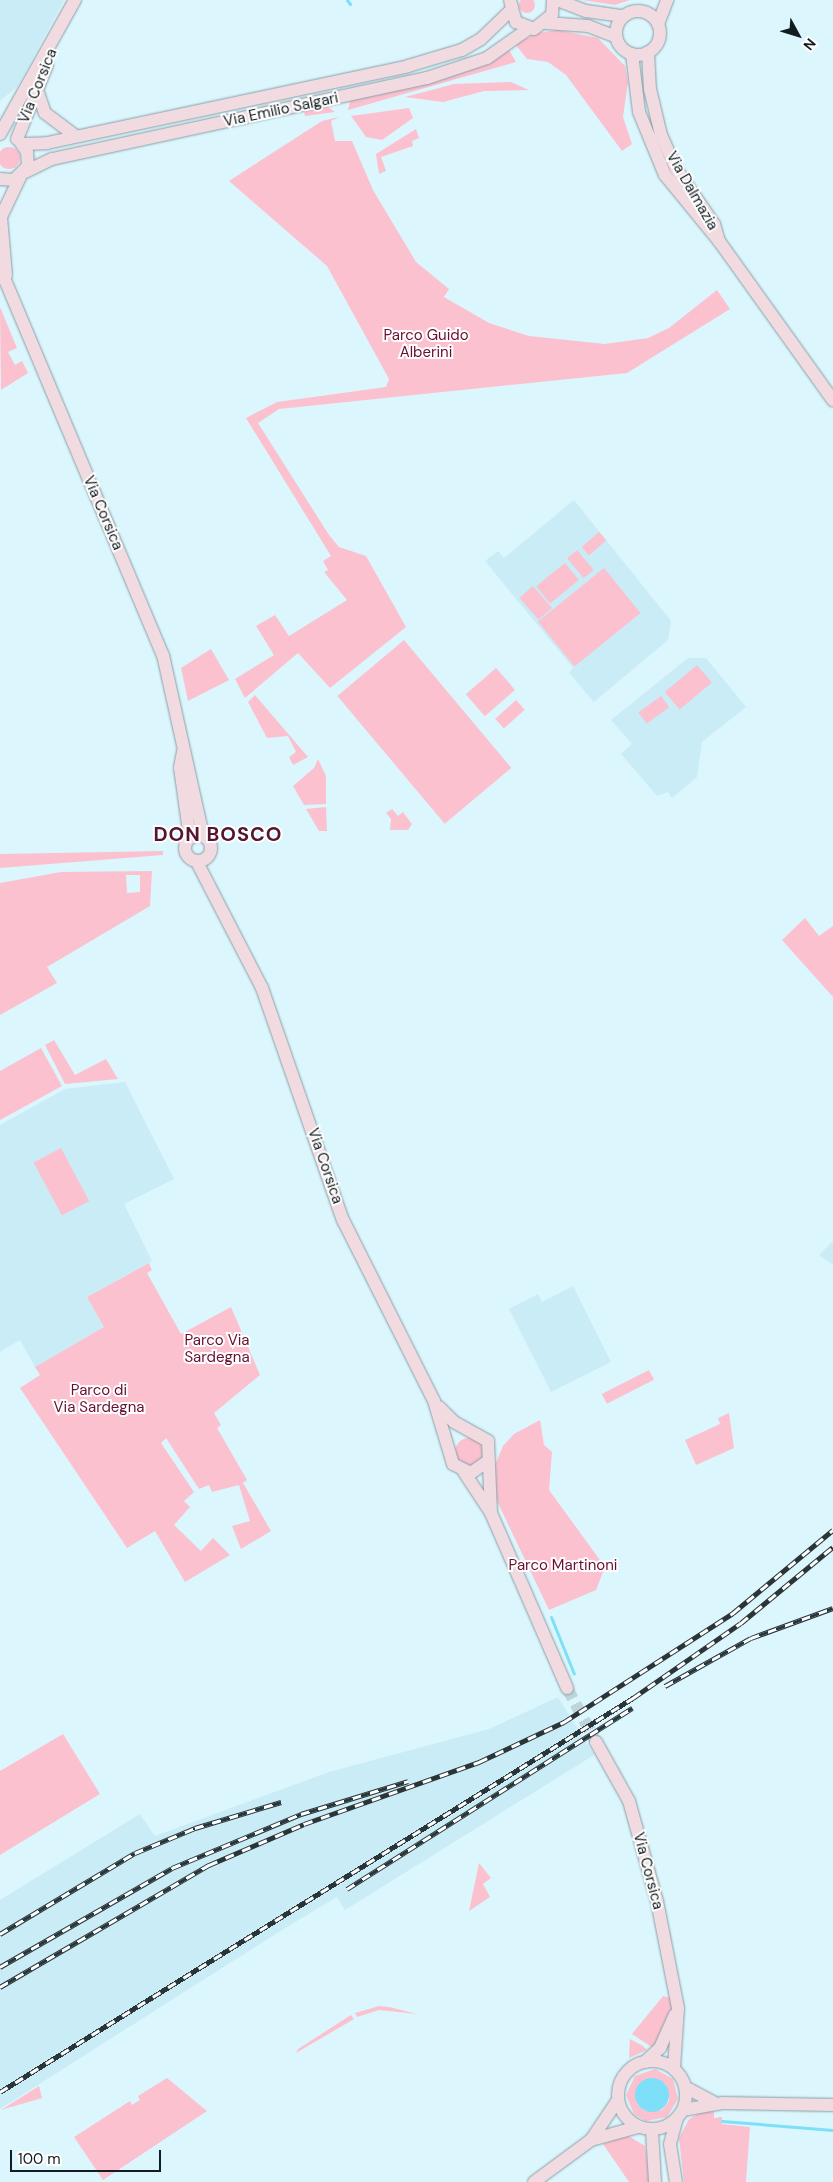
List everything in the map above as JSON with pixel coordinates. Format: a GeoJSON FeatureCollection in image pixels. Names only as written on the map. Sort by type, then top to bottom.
{"type":"FeatureCollection","features":[{"type":"Feature","properties":{"kind":"main road","name":"Via Corsica"},"geometry":{"type":"LineString","coordinates":[[0,136],[76,0]]}},
{"type":"Feature","properties":{"kind":"main road"},"geometry":{"type":"LineString","coordinates":[[546,23],[552,15],[553,0]]}},
{"type":"Feature","properties":{"kind":"main road"},"geometry":{"type":"LineString","coordinates":[[557,0],[586,11],[623,16]]}},
{"type":"Feature","properties":{"kind":"main road"},"geometry":{"type":"LineString","coordinates":[[546,23],[588,26],[616,37],[632,54],[648,52],[659,38],[658,24],[667,0]]}},
{"type":"Feature","properties":{"kind":"main road"},"geometry":{"type":"LineString","coordinates":[[616,37],[623,16],[640,5],[658,24]]}},
{"type":"Feature","properties":{"kind":"main road"},"geometry":{"type":"LineString","coordinates":[[510,6],[516,22],[528,29]]}},
{"type":"Feature","properties":{"kind":"main road","name":"Via Emilio Salgari"},"geometry":{"type":"LineString","coordinates":[[0,136],[20,142],[75,136],[408,66],[462,50],[482,39],[510,6]]}},
{"type":"Feature","properties":{"kind":"main road","name":"Via Emilio Salgari"},"geometry":{"type":"LineString","coordinates":[[0,179],[23,173],[52,159],[427,78],[487,58],[528,29],[546,23]]}},
{"type":"Feature","properties":{"kind":"main road","name":"Via Corsica"},"geometry":{"type":"LineString","coordinates":[[20,142],[37,90],[59,33]]}},
{"type":"Feature","properties":{"kind":"main road","name":"Via Dalmazia"},"geometry":{"type":"LineString","coordinates":[[648,52],[650,89],[661,135],[676,169],[714,224],[719,241]]}},
{"type":"Feature","properties":{"kind":"main road","name":"Via Dalmazia"},"geometry":{"type":"LineString","coordinates":[[632,54],[639,112],[651,146],[665,175],[719,241],[833,400]]}},
{"type":"Feature","properties":{"kind":"main road"},"geometry":{"type":"LineString","coordinates":[[37,90],[45,113],[75,136]]}},
{"type":"Feature","properties":{"kind":"main road"},"geometry":{"type":"LineString","coordinates":[[20,142],[28,160],[23,173]]}},
{"type":"Feature","properties":{"kind":"main road","name":"Via Corsica"},"geometry":{"type":"LineString","coordinates":[[23,173],[1,217],[3,273],[163,655],[184,752],[191,768],[203,836],[211,846],[203,859]]}},
{"type":"Feature","properties":{"kind":"main road","name":"Via Corsica"},"geometry":{"type":"LineString","coordinates":[[184,752],[180,768],[190,838],[186,850],[203,859],[231,925],[262,988],[343,1220],[434,1401],[450,1446],[452,1464],[464,1472],[491,1513],[568,1688]]}},
{"type":"Feature","properties":{"kind":"main road"},"geometry":{"type":"LineString","coordinates":[[190,838],[203,836]]}},
{"type":"Feature","properties":{"kind":"main road","name":"Via Corsica"},"geometry":{"type":"LineString","coordinates":[[434,1401],[466,1430],[488,1441],[491,1513]]}},
{"type":"Feature","properties":{"kind":"main road"},"geometry":{"type":"LineString","coordinates":[[450,1446],[466,1430]]}},
{"type":"Feature","properties":{"kind":"main road"},"geometry":{"type":"LineString","coordinates":[[464,1472],[478,1471],[488,1461]]}},
{"type":"Feature","properties":{"kind":"main road","name":"Via Corsica"},"geometry":{"type":"LineString","coordinates":[[596,1742],[629,1802],[637,1827],[678,2008],[674,2069]]}},
{"type":"Feature","properties":{"kind":"main road"},"geometry":{"type":"LineString","coordinates":[[592,2140],[618,2100],[624,2075],[644,2062],[660,2048],[678,2008]]}},
{"type":"Feature","properties":{"kind":"main road"},"geometry":{"type":"LineString","coordinates":[[644,2062],[674,2069],[685,2087],[715,2103]]}},
{"type":"Feature","properties":{"kind":"main road"},"geometry":{"type":"LineString","coordinates":[[676,2182],[670,2144],[680,2114],[685,2087]]}},
{"type":"Feature","properties":{"kind":"main road"},"geometry":{"type":"LineString","coordinates":[[618,2100],[627,2119],[638,2127],[652,2130],[680,2114],[715,2103],[833,2105]]}},
{"type":"Feature","properties":{"kind":"main road"},"geometry":{"type":"LineString","coordinates":[[534,2182],[592,2140],[638,2127]]}},
{"type":"Feature","properties":{"kind":"main road"},"geometry":{"type":"LineString","coordinates":[[652,2130],[657,2179]]}},
{"type":"Feature","properties":{"kind":"shaded area"},"geometry":{"type":"Polygon","coordinates":[[[0,0],[64,0],[17,87],[0,101],[0,0]]]}},
{"type":"Feature","properties":{"kind":"shaded area"},"geometry":{"type":"Polygon","coordinates":[[[574,500],[671,621],[668,640],[594,702],[569,673],[573,668],[485,561],[498,551],[504,558],[574,500]]]}},
{"type":"Feature","properties":{"kind":"shaded area"},"geometry":{"type":"Polygon","coordinates":[[[688,658],[706,658],[746,707],[702,742],[697,777],[672,798],[668,792],[657,796],[621,754],[632,744],[611,720],[688,658]]]}},
{"type":"Feature","properties":{"kind":"shaded area"},"geometry":{"type":"Polygon","coordinates":[[[125,1082],[174,1179],[124,1204],[152,1261],[87,1297],[104,1327],[35,1367],[20,1340],[0,1352],[0,1125],[65,1089],[125,1082]]]}},
{"type":"Feature","properties":{"kind":"shaded area"},"geometry":{"type":"Polygon","coordinates":[[[833,1241],[833,1265],[819,1255],[833,1241]]]}},
{"type":"Feature","properties":{"kind":"shaded area"},"geometry":{"type":"Polygon","coordinates":[[[573,1286],[611,1362],[551,1392],[509,1309],[538,1294],[542,1302],[573,1286]]]}},
{"type":"Feature","properties":{"kind":"shaded area"},"geometry":{"type":"Polygon","coordinates":[[[558,1697],[594,1755],[345,1910],[337,1897],[290,1925],[0,2109],[0,1900],[140,1814],[155,1836],[329,1772],[489,1729],[558,1697]]]}},
{"type":"Feature","properties":{"kind":"green space"},"geometry":{"type":"Polygon","coordinates":[[[527,-3],[535,5],[527,13],[519,5],[527,-3]]]}},
{"type":"Feature","properties":{"kind":"green space"},"geometry":{"type":"Polygon","coordinates":[[[582,0],[630,0],[615,5],[582,0]]]}},
{"type":"Feature","properties":{"kind":"green space"},"geometry":{"type":"Polygon","coordinates":[[[558,30],[598,38],[625,66],[628,82],[623,117],[632,144],[622,151],[566,75],[548,62],[527,59],[515,44],[537,33],[558,30]]]}},
{"type":"Feature","properties":{"kind":"green space"},"geometry":{"type":"Polygon","coordinates":[[[509,50],[516,62],[348,110],[350,101],[490,63],[509,50]]]}},
{"type":"Feature","properties":{"kind":"green space"},"geometry":{"type":"Polygon","coordinates":[[[511,82],[529,90],[484,91],[443,102],[405,97],[454,84],[511,82]]]}},
{"type":"Feature","properties":{"kind":"green space"},"geometry":{"type":"Polygon","coordinates":[[[327,106],[335,112],[305,116],[304,111],[327,106]]]}},
{"type":"Feature","properties":{"kind":"green space"},"geometry":{"type":"Polygon","coordinates":[[[409,108],[413,118],[382,140],[366,137],[351,116],[409,108]]]}},
{"type":"Feature","properties":{"kind":"green space","name":"Parco Guido Alberini"},"geometry":{"type":"Polygon","coordinates":[[[339,117],[331,121],[335,141],[352,141],[373,190],[416,262],[449,289],[444,297],[489,323],[529,336],[605,344],[648,338],[669,328],[717,290],[730,309],[627,373],[279,409],[258,423],[329,535],[339,547],[366,556],[406,627],[330,688],[298,653],[245,698],[235,679],[274,655],[256,626],[275,615],[289,636],[347,600],[324,572],[328,570],[323,561],[331,556],[246,418],[277,402],[386,387],[389,379],[327,266],[229,181],[322,121],[339,117]]]}},
{"type":"Feature","properties":{"kind":"green space"},"geometry":{"type":"Polygon","coordinates":[[[416,129],[419,138],[412,141],[413,146],[381,157],[386,171],[379,174],[376,154],[416,129]]]}},
{"type":"Feature","properties":{"kind":"green space"},"geometry":{"type":"Polygon","coordinates":[[[9,147],[17,150],[20,158],[17,166],[9,169],[1,166],[-2,158],[1,150],[9,147]]]}},
{"type":"Feature","properties":{"kind":"green space"},"geometry":{"type":"Polygon","coordinates":[[[0,307],[17,348],[8,352],[15,365],[22,361],[28,373],[1,390],[0,307]]]}},
{"type":"Feature","properties":{"kind":"green space"},"geometry":{"type":"Polygon","coordinates":[[[599,532],[606,540],[589,555],[582,547],[599,532]]]}},
{"type":"Feature","properties":{"kind":"green space"},"geometry":{"type":"Polygon","coordinates":[[[577,550],[594,570],[584,578],[567,558],[577,550]]]}},
{"type":"Feature","properties":{"kind":"green space"},"geometry":{"type":"Polygon","coordinates":[[[565,563],[579,580],[550,603],[536,586],[565,563]]]}},
{"type":"Feature","properties":{"kind":"green space"},"geometry":{"type":"Polygon","coordinates":[[[604,568],[641,613],[574,667],[538,621],[604,568]]]}},
{"type":"Feature","properties":{"kind":"green space"},"geometry":{"type":"Polygon","coordinates":[[[533,586],[552,608],[538,620],[519,598],[533,586]]]}},
{"type":"Feature","properties":{"kind":"green space"},"geometry":{"type":"Polygon","coordinates":[[[404,640],[511,768],[445,824],[337,696],[404,640]]]}},
{"type":"Feature","properties":{"kind":"green space"},"geometry":{"type":"Polygon","coordinates":[[[211,649],[229,680],[188,701],[181,668],[211,649]]]}},
{"type":"Feature","properties":{"kind":"green space"},"geometry":{"type":"Polygon","coordinates":[[[697,665],[712,683],[680,710],[665,692],[697,665]]]}},
{"type":"Feature","properties":{"kind":"green space"},"geometry":{"type":"Polygon","coordinates":[[[496,668],[515,690],[485,716],[466,694],[496,668]]]}},
{"type":"Feature","properties":{"kind":"green space"},"geometry":{"type":"Polygon","coordinates":[[[255,695],[308,757],[293,765],[289,757],[296,752],[288,736],[267,738],[248,702],[255,695]]]}},
{"type":"Feature","properties":{"kind":"green space"},"geometry":{"type":"Polygon","coordinates":[[[661,696],[669,707],[647,724],[638,712],[661,696]]]}},
{"type":"Feature","properties":{"kind":"green space"},"geometry":{"type":"Polygon","coordinates":[[[516,700],[525,710],[504,728],[495,719],[516,700]]]}},
{"type":"Feature","properties":{"kind":"green space"},"geometry":{"type":"Polygon","coordinates":[[[318,759],[326,776],[326,804],[304,805],[293,786],[314,768],[318,759]]]}},
{"type":"Feature","properties":{"kind":"green space"},"geometry":{"type":"Polygon","coordinates":[[[326,807],[327,831],[319,831],[306,809],[326,807]]]}},
{"type":"Feature","properties":{"kind":"green space"},"geometry":{"type":"Polygon","coordinates":[[[392,809],[398,816],[403,812],[412,824],[408,830],[390,830],[391,819],[386,813],[392,809]]]}},
{"type":"Feature","properties":{"kind":"green space"},"geometry":{"type":"Polygon","coordinates":[[[163,851],[163,855],[0,868],[0,854],[163,851]]]}},
{"type":"Feature","properties":{"kind":"green space"},"geometry":{"type":"Polygon","coordinates":[[[152,871],[150,906],[47,967],[57,983],[0,1015],[0,883],[61,872],[152,871]],[[126,875],[127,893],[140,892],[140,875],[126,875]]]}},
{"type":"Feature","properties":{"kind":"green space"},"geometry":{"type":"Polygon","coordinates":[[[805,918],[819,936],[833,926],[833,997],[782,940],[805,918]]]}},
{"type":"Feature","properties":{"kind":"green space"},"geometry":{"type":"Polygon","coordinates":[[[54,1040],[75,1075],[106,1059],[118,1079],[65,1084],[45,1045],[54,1040]]]}},
{"type":"Feature","properties":{"kind":"green space"},"geometry":{"type":"Polygon","coordinates":[[[41,1048],[62,1086],[0,1120],[0,1071],[41,1048]]]}},
{"type":"Feature","properties":{"kind":"green space"},"geometry":{"type":"Polygon","coordinates":[[[61,1148],[89,1201],[62,1216],[34,1163],[61,1148]]]}},
{"type":"Feature","properties":{"kind":"green space","name":"Parco di Via Sardegna"},"geometry":{"type":"Polygon","coordinates":[[[149,1263],[152,1270],[147,1273],[181,1334],[231,1307],[260,1375],[214,1413],[221,1425],[217,1428],[247,1480],[243,1483],[271,1531],[241,1549],[232,1526],[250,1521],[239,1485],[212,1492],[209,1485],[199,1489],[166,1438],[161,1443],[194,1492],[184,1501],[190,1507],[174,1525],[201,1551],[213,1538],[230,1555],[185,1582],[155,1531],[127,1548],[20,1388],[40,1375],[35,1367],[104,1327],[87,1297],[149,1263]]]}},
{"type":"Feature","properties":{"kind":"green space"},"geometry":{"type":"Polygon","coordinates":[[[649,1370],[654,1380],[607,1404],[602,1394],[649,1370]]]}},
{"type":"Feature","properties":{"kind":"green space"},"geometry":{"type":"Polygon","coordinates":[[[729,1413],[734,1448],[696,1465],[685,1440],[720,1424],[718,1418],[729,1413]]]}},
{"type":"Feature","properties":{"kind":"green space","name":"Parco Martinoni"},"geometry":{"type":"Polygon","coordinates":[[[540,1420],[544,1445],[552,1452],[549,1490],[605,1567],[596,1590],[549,1610],[496,1499],[495,1465],[503,1446],[514,1434],[540,1420]]]}},
{"type":"Feature","properties":{"kind":"green space"},"geometry":{"type":"Polygon","coordinates":[[[469,1438],[479,1442],[483,1452],[479,1462],[469,1466],[459,1462],[455,1452],[459,1442],[469,1438]]]}},
{"type":"Feature","properties":{"kind":"green space"},"geometry":{"type":"Polygon","coordinates":[[[63,1734],[100,1794],[0,1855],[0,1771],[63,1734]]]}},
{"type":"Feature","properties":{"kind":"green space"},"geometry":{"type":"Polygon","coordinates":[[[479,1863],[491,1878],[483,1884],[490,1897],[469,1911],[479,1863]]]}},
{"type":"Feature","properties":{"kind":"green space"},"geometry":{"type":"Polygon","coordinates":[[[663,1996],[670,1998],[672,2010],[659,2043],[653,2048],[632,2034],[663,1996]]]}},
{"type":"Feature","properties":{"kind":"green space"},"geometry":{"type":"Polygon","coordinates":[[[379,2006],[417,2014],[379,2010],[357,2017],[355,2013],[379,2006]]]}},
{"type":"Feature","properties":{"kind":"green space"},"geometry":{"type":"Polygon","coordinates":[[[351,2015],[354,2019],[296,2053],[298,2049],[351,2015]]]}},
{"type":"Feature","properties":{"kind":"green space"},"geometry":{"type":"Polygon","coordinates":[[[630,2039],[643,2046],[647,2050],[629,2058],[630,2039]]]}},
{"type":"Feature","properties":{"kind":"green space"},"geometry":{"type":"Polygon","coordinates":[[[655,2069],[673,2079],[678,2099],[667,2117],[646,2121],[634,2114],[626,2095],[635,2076],[655,2069]],[[657,2079],[637,2087],[637,2104],[645,2111],[662,2110],[669,2101],[666,2085],[657,2079]]]}},
{"type":"Feature","properties":{"kind":"green space"},"geometry":{"type":"Polygon","coordinates":[[[167,2078],[207,2111],[103,2180],[74,2137],[130,2101],[132,2105],[140,2100],[138,2096],[167,2078]]]}},
{"type":"Feature","properties":{"kind":"green space"},"geometry":{"type":"Polygon","coordinates":[[[39,2086],[42,2098],[1,2110],[39,2086]]]}},
{"type":"Feature","properties":{"kind":"green space"},"geometry":{"type":"Polygon","coordinates":[[[707,2109],[714,2112],[714,2118],[722,2117],[722,2124],[750,2127],[746,2182],[684,2182],[679,2138],[689,2119],[707,2109]]]}},
{"type":"Feature","properties":{"kind":"green space"},"geometry":{"type":"Polygon","coordinates":[[[627,2135],[645,2146],[651,2182],[629,2182],[603,2144],[627,2135]]]}},
{"type":"Feature","properties":{"kind":"water"},"geometry":{"type":"Polygon","coordinates":[[[652,2078],[659,2079],[664,2083],[668,2088],[668,2102],[664,2107],[659,2111],[652,2112],[645,2111],[640,2107],[636,2102],[635,2095],[636,2088],[640,2083],[645,2079],[652,2078]]]}},
{"type":"Feature","properties":{"kind":"waterway"},"geometry":{"type":"LineString","coordinates":[[347,0],[350,4]]}},
{"type":"Feature","properties":{"kind":"waterway"},"geometry":{"type":"LineString","coordinates":[[551,1617],[574,1674]]}},
{"type":"Feature","properties":{"kind":"waterway"},"geometry":{"type":"LineString","coordinates":[[722,2121],[833,2130]]}},
{"type":"Feature","properties":{"kind":"tunnel"},"geometry":{"type":"LineString","coordinates":[[567,1688],[596,1742]]}},
{"type":"Feature","properties":{"kind":"railway"},"geometry":{"type":"LineString","coordinates":[[0,1987],[209,1865],[304,1824],[479,1762],[564,1722],[733,1613],[833,1530]]}},
{"type":"Feature","properties":{"kind":"railway"},"geometry":{"type":"LineString","coordinates":[[0,2092],[633,1698],[741,1623],[833,1547]]}},
{"type":"Feature","properties":{"kind":"railway"},"geometry":{"type":"LineString","coordinates":[[665,1686],[751,1638],[833,1608]]}},
{"type":"Feature","properties":{"kind":"railway"},"geometry":{"type":"LineString","coordinates":[[347,1889],[632,1708]]}},
{"type":"Feature","properties":{"kind":"railway"},"geometry":{"type":"LineString","coordinates":[[0,1967],[172,1868],[301,1814],[408,1781]]}},
{"type":"Feature","properties":{"kind":"railway"},"geometry":{"type":"LineString","coordinates":[[0,1934],[135,1853],[195,1828],[281,1802]]}},
{"type":"Feature","properties":{"kind":"district","name":"DON BOSCO"},"geometry":{"type":"Point","coordinates":[218,834]}},
{"type":"Feature","properties":{"kind":"park label","name":"Parco Via Sardegna"},"geometry":{"type":"Point","coordinates":[217,1348]}}]}
